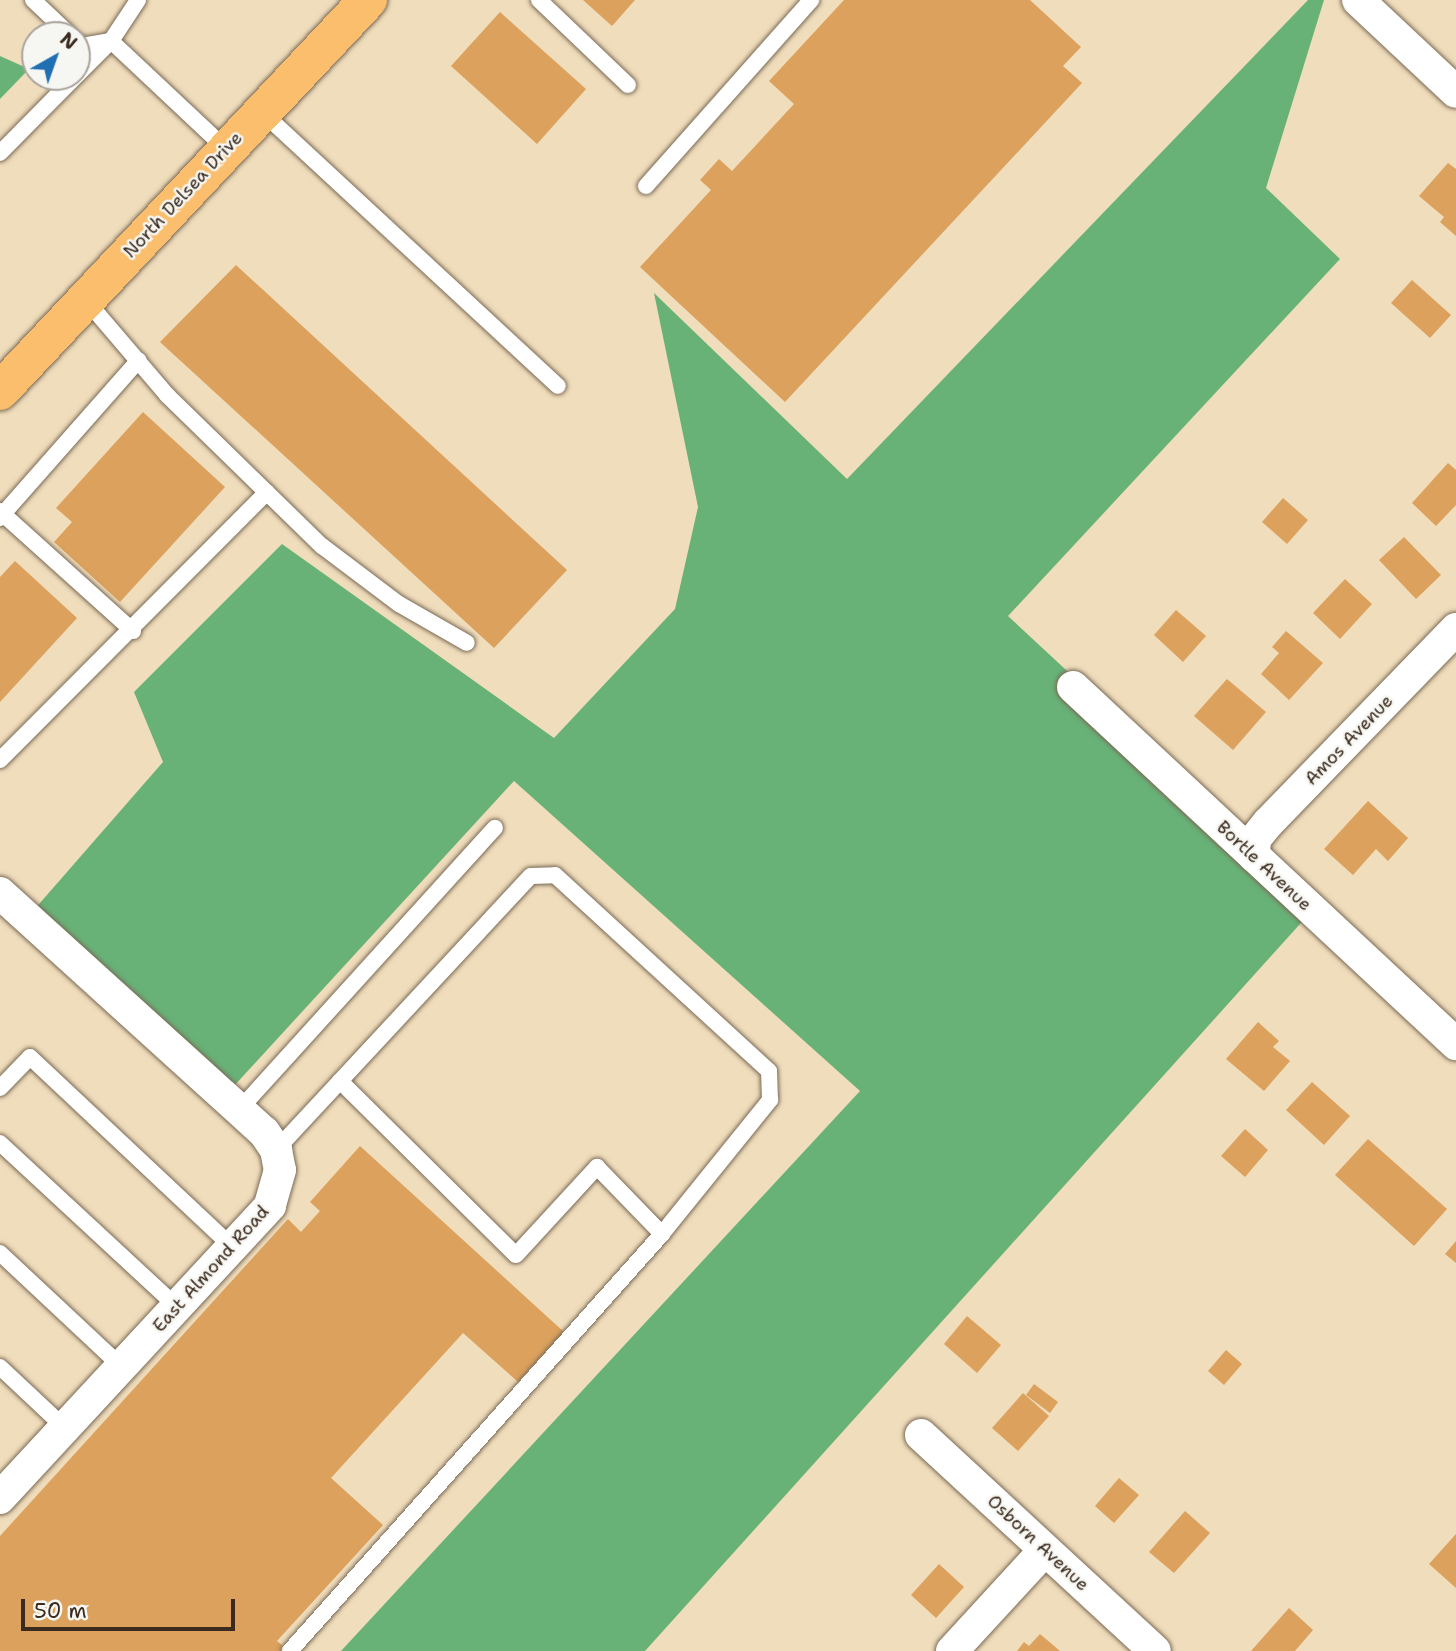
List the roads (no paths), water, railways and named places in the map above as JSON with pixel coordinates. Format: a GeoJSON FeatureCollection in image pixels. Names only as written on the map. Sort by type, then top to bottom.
{"type":"FeatureCollection","features":[{"type":"Feature","properties":{"kind":"main road","name":"North Delsea Drive"},"geometry":{"type":"LineString","coordinates":[[0,391],[368,0]]}},
{"type":"Feature","properties":{"kind":"street"},"geometry":{"type":"LineString","coordinates":[[1358,0],[1456,92]]}},
{"type":"Feature","properties":{"kind":"street","name":"Amos Avenue"},"geometry":{"type":"LineString","coordinates":[[1254,856],[1255,839],[1268,823],[1456,629]]}},
{"type":"Feature","properties":{"kind":"street","name":"Bortle Avenue"},"geometry":{"type":"LineString","coordinates":[[1073,687],[1456,1044]]}},
{"type":"Feature","properties":{"kind":"street"},"geometry":{"type":"LineString","coordinates":[[0,893],[239,1110],[276,1150]]}},
{"type":"Feature","properties":{"kind":"street","name":"East Almond Road"},"geometry":{"type":"LineString","coordinates":[[5,1481],[65,1428],[270,1206],[280,1170],[276,1150]]}},
{"type":"Feature","properties":{"kind":"street","name":"Osborn Avenue"},"geometry":{"type":"LineString","coordinates":[[921,1435],[1155,1651]]}},
{"type":"Feature","properties":{"kind":"street"},"geometry":{"type":"LineString","coordinates":[[952,1651],[1045,1550]]}},
{"type":"Feature","properties":{"kind":"lane"},"geometry":{"type":"LineString","coordinates":[[33,0],[55,21]]}},
{"type":"Feature","properties":{"kind":"lane"},"geometry":{"type":"LineString","coordinates":[[91,61],[111,41],[138,0]]}},
{"type":"Feature","properties":{"kind":"lane"},"geometry":{"type":"LineString","coordinates":[[539,0],[628,85]]}},
{"type":"Feature","properties":{"kind":"lane"},"geometry":{"type":"LineString","coordinates":[[646,186],[811,0]]}},
{"type":"Feature","properties":{"kind":"lane"},"geometry":{"type":"LineString","coordinates":[[91,44],[111,41]]}},
{"type":"Feature","properties":{"kind":"lane"},"geometry":{"type":"LineString","coordinates":[[111,41],[226,149]]}},
{"type":"Feature","properties":{"kind":"lane"},"geometry":{"type":"LineString","coordinates":[[0,153],[61,91]]}},
{"type":"Feature","properties":{"kind":"lane"},"geometry":{"type":"LineString","coordinates":[[262,112],[558,386]]}},
{"type":"Feature","properties":{"kind":"lane"},"geometry":{"type":"LineString","coordinates":[[85,299],[167,395],[322,546],[399,604],[467,643]]}},
{"type":"Feature","properties":{"kind":"lane"},"geometry":{"type":"LineString","coordinates":[[133,631],[1,514],[139,359]]}},
{"type":"Feature","properties":{"kind":"lane"},"geometry":{"type":"LineString","coordinates":[[0,760],[133,631],[267,492]]}},
{"type":"Feature","properties":{"kind":"lane"},"geometry":{"type":"LineString","coordinates":[[239,1110],[495,828]]}},
{"type":"Feature","properties":{"kind":"lane"},"geometry":{"type":"LineString","coordinates":[[276,1150],[531,876],[555,875],[768,1071],[770,1100],[662,1234],[290,1651]]}},
{"type":"Feature","properties":{"kind":"lane"},"geometry":{"type":"LineString","coordinates":[[0,1088],[30,1057],[232,1247]]}},
{"type":"Feature","properties":{"kind":"lane"},"geometry":{"type":"LineString","coordinates":[[340,1081],[516,1255],[597,1167],[662,1234]]}},
{"type":"Feature","properties":{"kind":"lane"},"geometry":{"type":"LineString","coordinates":[[0,1143],[177,1307]]}},
{"type":"Feature","properties":{"kind":"lane"},"geometry":{"type":"LineString","coordinates":[[0,1253],[122,1367]]}},
{"type":"Feature","properties":{"kind":"lane"},"geometry":{"type":"LineString","coordinates":[[0,1367],[65,1428]]}}]}
